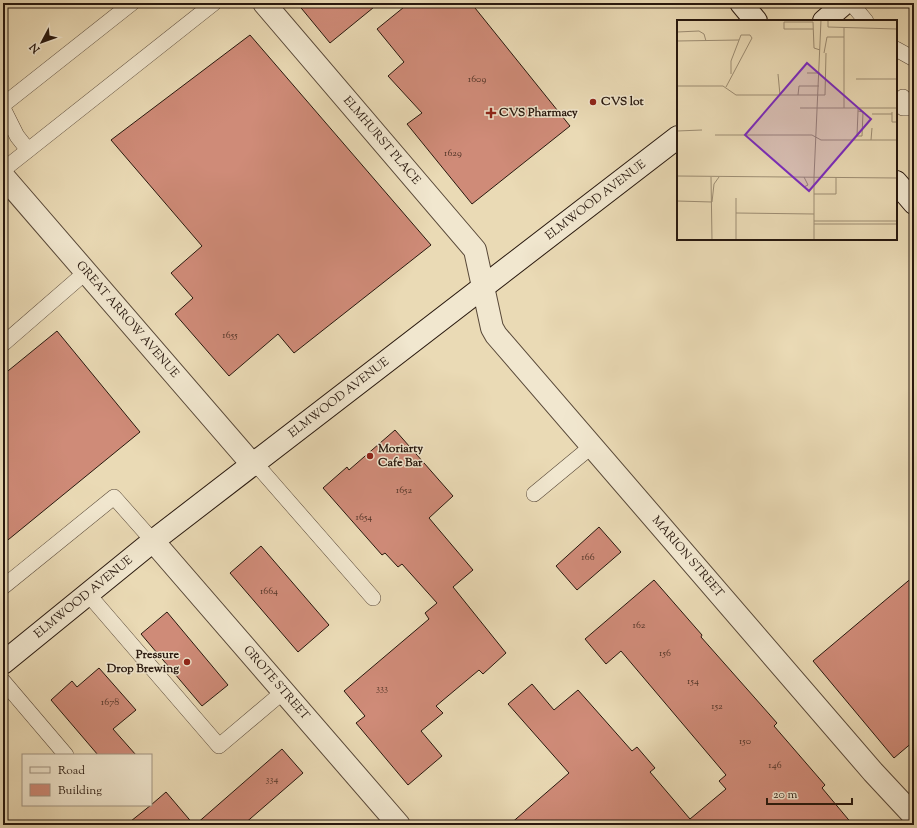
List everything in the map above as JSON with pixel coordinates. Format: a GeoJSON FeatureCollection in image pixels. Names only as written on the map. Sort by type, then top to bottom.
{"type":"FeatureCollection","features":[{"type":"Feature","properties":{"kind":"street","name":"ELMHURST PLACE"},"geometry":{"type":"LineString","coordinates":[[264,3],[466,238],[475,250],[483,287]]}},
{"type":"Feature","properties":{"kind":"street"},"geometry":{"type":"LineString","coordinates":[[741,3],[755,20]]}},
{"type":"Feature","properties":{"kind":"street"},"geometry":{"type":"LineString","coordinates":[[825,20],[845,3]]}},
{"type":"Feature","properties":{"kind":"street","name":"ELMWOOD AVENUE"},"geometry":{"type":"LineString","coordinates":[[3,663],[153,541],[677,138]]}},
{"type":"Feature","properties":{"kind":"street","name":"GREAT ARROW AVENUE"},"geometry":{"type":"LineString","coordinates":[[3,176],[254,464]]}},
{"type":"Feature","properties":{"kind":"street","name":"MARION STREET"},"geometry":{"type":"LineString","coordinates":[[483,287],[492,328],[496,335],[873,772],[914,816]]}},
{"type":"Feature","properties":{"kind":"street","name":"GROTE STREET"},"geometry":{"type":"LineString","coordinates":[[153,541],[397,824]]}},
{"type":"Feature","properties":{"kind":"lane"},"geometry":{"type":"LineString","coordinates":[[28,150],[17,136],[3,106],[132,3]]}},
{"type":"Feature","properties":{"kind":"lane"},"geometry":{"type":"LineString","coordinates":[[3,170],[214,3]]}},
{"type":"Feature","properties":{"kind":"lane"},"geometry":{"type":"LineString","coordinates":[[851,3],[865,20]]}},
{"type":"Feature","properties":{"kind":"lane"},"geometry":{"type":"LineString","coordinates":[[897,50],[904,61]]}},
{"type":"Feature","properties":{"kind":"lane"},"geometry":{"type":"LineString","coordinates":[[3,344],[86,272]]}},
{"type":"Feature","properties":{"kind":"lane"},"geometry":{"type":"LineString","coordinates":[[534,494],[592,446]]}},
{"type":"Feature","properties":{"kind":"lane"},"geometry":{"type":"LineString","coordinates":[[254,464],[373,598]]}},
{"type":"Feature","properties":{"kind":"lane"},"geometry":{"type":"LineString","coordinates":[[3,587],[114,497],[153,541]]}},
{"type":"Feature","properties":{"kind":"lane"},"geometry":{"type":"LineString","coordinates":[[88,594],[219,746],[283,692]]}},
{"type":"Feature","properties":{"kind":"lane"},"geometry":{"type":"LineString","coordinates":[[3,681],[65,754]]}},
{"type":"Feature","properties":{"kind":"building"},"geometry":{"type":"Polygon","coordinates":[[[297,3],[379,3],[330,43],[297,3]]]}},
{"type":"Feature","properties":{"kind":"building","name":"CVS Pharmacy"},"geometry":{"type":"Polygon","coordinates":[[[409,3],[471,3],[570,126],[472,204],[407,124],[422,113],[388,76],[404,62],[377,29],[409,3]]]}},
{"type":"Feature","properties":{"kind":"building"},"geometry":{"type":"Polygon","coordinates":[[[250,35],[431,245],[294,353],[278,334],[229,376],[175,314],[193,298],[171,273],[202,246],[111,140],[250,35]]]}},
{"type":"Feature","properties":{"kind":"building"},"geometry":{"type":"Polygon","coordinates":[[[57,331],[140,432],[3,544],[3,375],[57,331]]]}},
{"type":"Feature","properties":{"kind":"building"},"geometry":{"type":"Polygon","coordinates":[[[395,430],[453,496],[429,518],[473,570],[453,587],[506,653],[483,674],[479,670],[436,706],[443,713],[421,731],[442,756],[408,785],[356,723],[365,716],[344,691],[429,619],[425,613],[437,603],[402,564],[398,567],[385,553],[382,555],[323,488],[347,467],[349,470],[395,430]]]}},
{"type":"Feature","properties":{"kind":"building"},"geometry":{"type":"Polygon","coordinates":[[[599,527],[621,552],[577,590],[556,566],[599,527]]]}},
{"type":"Feature","properties":{"kind":"building"},"geometry":{"type":"Polygon","coordinates":[[[261,546],[329,625],[298,652],[230,573],[261,546]]]}},
{"type":"Feature","properties":{"kind":"building"},"geometry":{"type":"Polygon","coordinates":[[[914,576],[914,741],[894,758],[813,661],[914,576]]]}},
{"type":"Feature","properties":{"kind":"building"},"geometry":{"type":"Polygon","coordinates":[[[654,580],[702,635],[701,637],[777,723],[774,726],[825,785],[822,788],[853,825],[509,825],[569,773],[508,704],[532,684],[554,710],[578,690],[632,751],[637,747],[655,768],[650,772],[690,819],[726,789],[719,781],[726,775],[621,651],[606,664],[585,639],[654,580]]]}},
{"type":"Feature","properties":{"kind":"building","name":"Pressure Drop Brewing"},"geometry":{"type":"Polygon","coordinates":[[[167,612],[228,685],[202,706],[141,634],[167,612]]]}},
{"type":"Feature","properties":{"kind":"building"},"geometry":{"type":"Polygon","coordinates":[[[99,668],[136,710],[113,729],[135,754],[97,754],[51,700],[72,681],[77,687],[99,668]]]}},
{"type":"Feature","properties":{"kind":"building"},"geometry":{"type":"Polygon","coordinates":[[[282,749],[303,773],[243,825],[195,825],[282,749]]]}},
{"type":"Feature","properties":{"kind":"building"},"geometry":{"type":"Polygon","coordinates":[[[166,792],[194,825],[126,825],[150,806],[152,806],[152,804],[166,792]]]}},
{"type":"Feature","properties":{"kind":"place","name":"CVS lot"},"geometry":{"type":"Point","coordinates":[593,102]}},
{"type":"Feature","properties":{"kind":"place","name":"CVS Pharmacy"},"geometry":{"type":"Point","coordinates":[491,113]}},
{"type":"Feature","properties":{"kind":"place","name":"Moriarty Cafe Bar"},"geometry":{"type":"Point","coordinates":[370,456]}},
{"type":"Feature","properties":{"kind":"place","name":"Pressure Drop Brewing"},"geometry":{"type":"Point","coordinates":[187,662]}}]}
